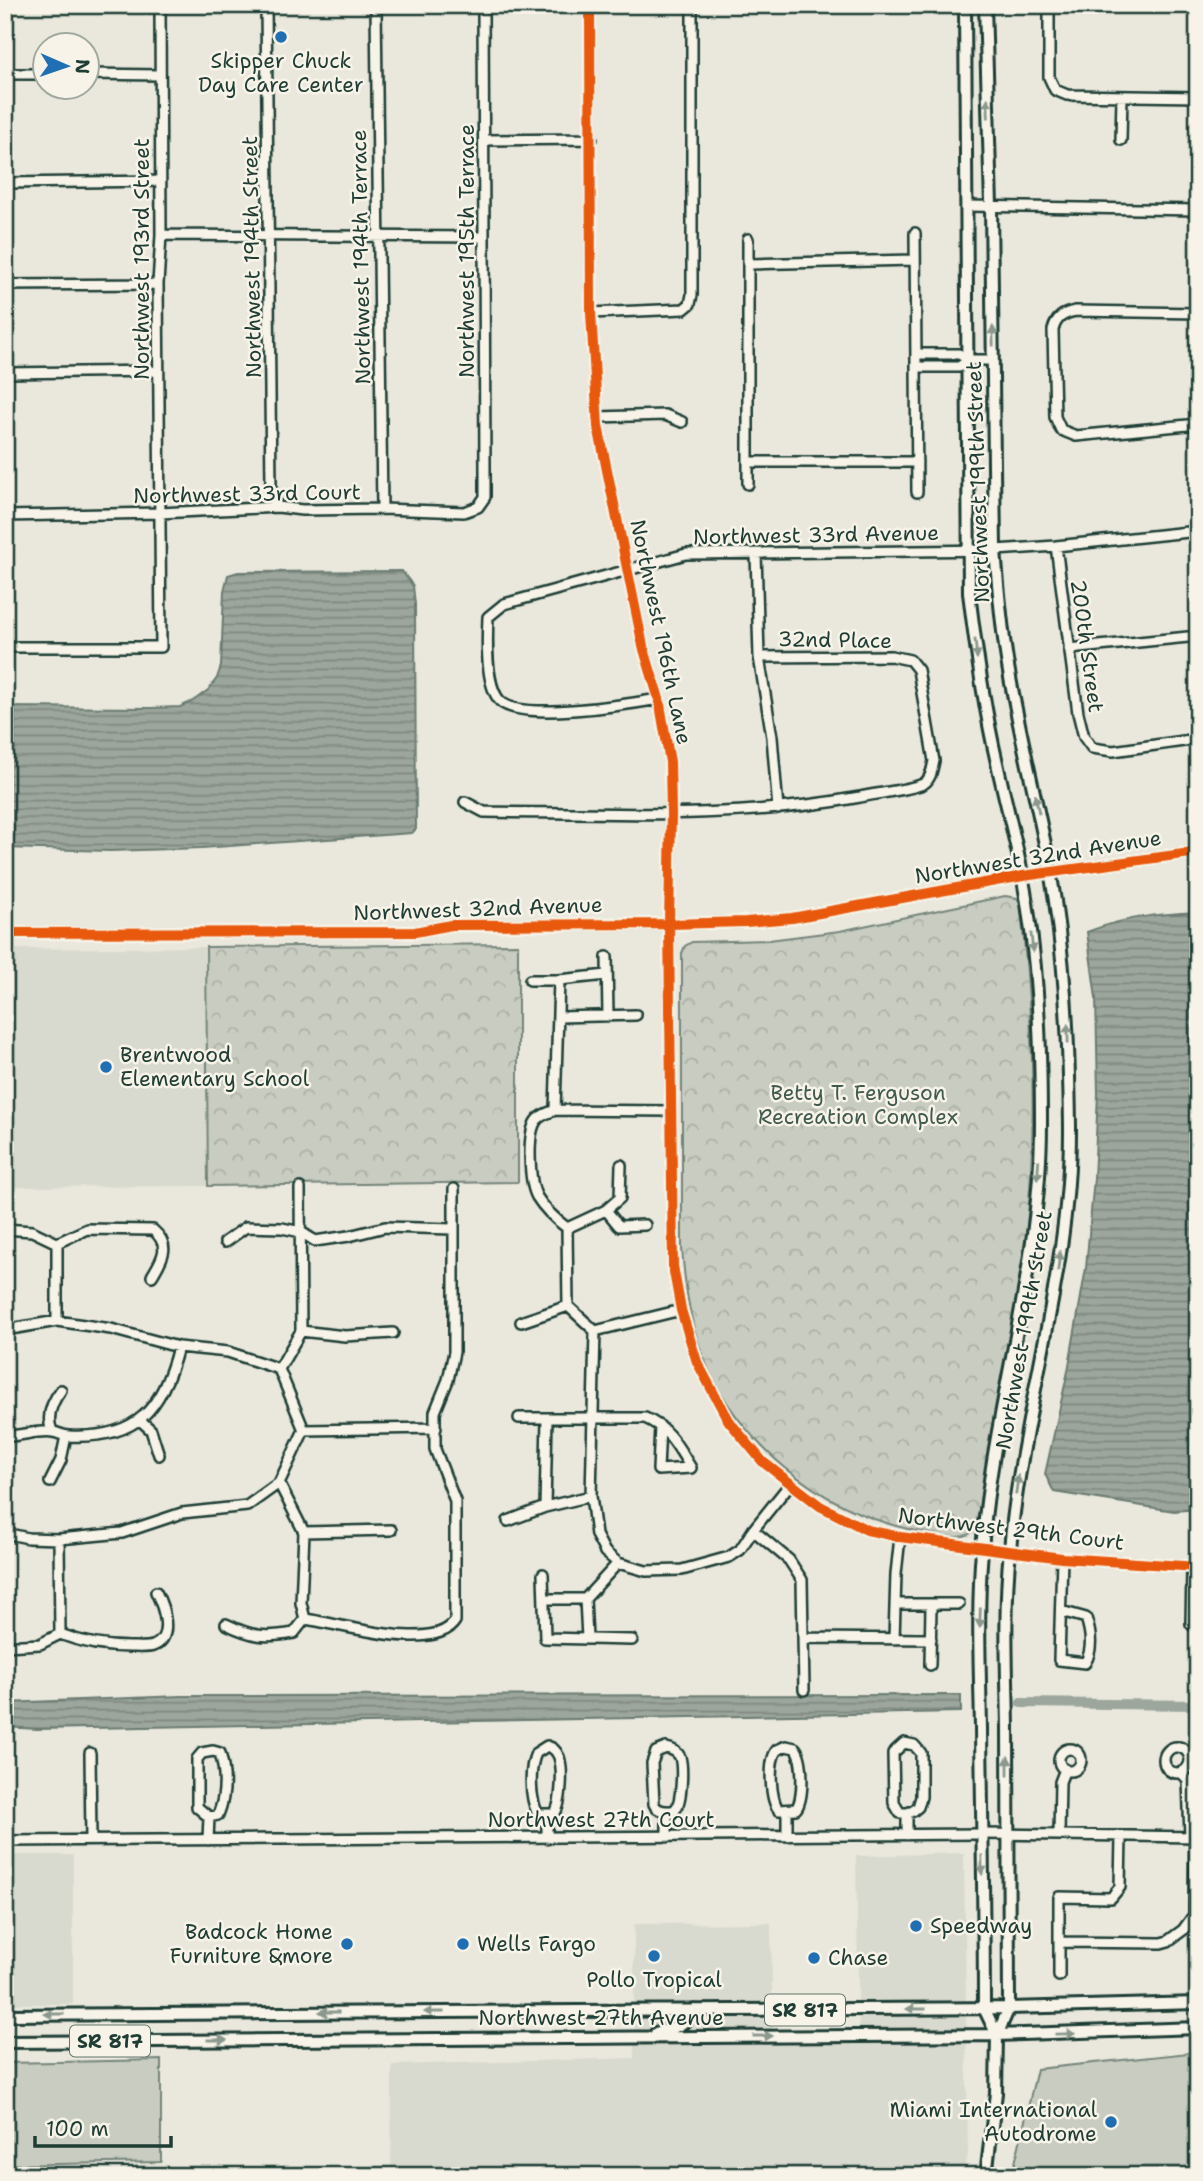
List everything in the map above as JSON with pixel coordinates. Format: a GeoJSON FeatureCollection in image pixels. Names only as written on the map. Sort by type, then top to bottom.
{"type":"FeatureCollection","features":[{"type":"Feature","properties":{"kind":"main road","name":"Northwest 199th Street"},"geometry":{"type":"LineString","coordinates":[[965,5],[970,593],[977,661],[1023,876],[1039,1009],[1040,1141],[1028,1274],[992,1468],[982,1549],[979,1655],[984,2008],[997,2035]]}},
{"type":"Feature","properties":{"kind":"main road","name":"Northwest 199th Street"},"geometry":{"type":"LineString","coordinates":[[985,5],[995,550],[1007,659],[1050,871],[1068,1009],[1070,1133],[1065,1208],[1056,1279],[1019,1468],[1009,1553],[1006,1661],[1009,2008],[997,2035],[996,2093],[986,2176]]}},
{"type":"Feature","properties":{"kind":"main road","name":"Northwest 27th Avenue"},"geometry":{"type":"LineString","coordinates":[[5,2015],[1009,2008],[1198,2003]]}},
{"type":"Feature","properties":{"kind":"main road"},"geometry":{"type":"LineString","coordinates":[[647,2037],[682,2025],[694,2010]]}},
{"type":"Feature","properties":{"kind":"main road","name":"Northwest 27th Avenue"},"geometry":{"type":"LineString","coordinates":[[5,2042],[997,2035],[1198,2028]]}},
{"type":"Feature","properties":{"kind":"street","name":"Northwest 193rd Street"},"geometry":{"type":"LineString","coordinates":[[5,647],[161,647],[158,284],[161,235],[160,5]]}},
{"type":"Feature","properties":{"kind":"street","name":"Northwest 194th Street"},"geometry":{"type":"LineString","coordinates":[[266,5],[271,487],[278,507]]}},
{"type":"Feature","properties":{"kind":"street","name":"Northwest 194th Terrace"},"geometry":{"type":"LineString","coordinates":[[376,5],[382,509]]}},
{"type":"Feature","properties":{"kind":"street","name":"Northwest 195th Terrace"},"geometry":{"type":"LineString","coordinates":[[483,5],[485,498]]}},
{"type":"Feature","properties":{"kind":"street","name":"Northwest 196th Lane"},"geometry":{"type":"LineString","coordinates":[[590,5],[591,313],[598,417],[643,646],[659,699],[670,762],[668,924],[673,1266],[681,1310],[697,1362],[728,1420],[763,1462],[790,1484]]}},
{"type":"Feature","properties":{"kind":"street"},"geometry":{"type":"LineString","coordinates":[[591,313],[684,309],[691,304],[692,5]]}},
{"type":"Feature","properties":{"kind":"street"},"geometry":{"type":"LineString","coordinates":[[1049,5],[1049,77],[1055,90],[1066,95],[1198,97]]}},
{"type":"Feature","properties":{"kind":"street"},"geometry":{"type":"LineString","coordinates":[[5,74],[32,74]]}},
{"type":"Feature","properties":{"kind":"street"},"geometry":{"type":"LineString","coordinates":[[102,74],[160,75]]}},
{"type":"Feature","properties":{"kind":"street"},"geometry":{"type":"LineString","coordinates":[[1121,140],[1122,96]]}},
{"type":"Feature","properties":{"kind":"street"},"geometry":{"type":"LineString","coordinates":[[485,140],[592,139]]}},
{"type":"Feature","properties":{"kind":"street"},"geometry":{"type":"LineString","coordinates":[[5,183],[160,181]]}},
{"type":"Feature","properties":{"kind":"street"},"geometry":{"type":"LineString","coordinates":[[967,206],[1198,210]]}},
{"type":"Feature","properties":{"kind":"street"},"geometry":{"type":"LineString","coordinates":[[915,233],[917,492]]}},
{"type":"Feature","properties":{"kind":"street"},"geometry":{"type":"LineString","coordinates":[[161,235],[484,237]]}},
{"type":"Feature","properties":{"kind":"street"},"geometry":{"type":"LineString","coordinates":[[748,239],[748,484]]}},
{"type":"Feature","properties":{"kind":"street"},"geometry":{"type":"LineString","coordinates":[[748,264],[914,260]]}},
{"type":"Feature","properties":{"kind":"street"},"geometry":{"type":"LineString","coordinates":[[5,285],[158,284]]}},
{"type":"Feature","properties":{"kind":"street"},"geometry":{"type":"LineString","coordinates":[[1198,313],[1076,311],[1060,317],[1053,330],[1055,417],[1061,430],[1076,436],[1198,424]]}},
{"type":"Feature","properties":{"kind":"street"},"geometry":{"type":"LineString","coordinates":[[916,354],[959,354],[969,360],[993,360]]}},
{"type":"Feature","properties":{"kind":"street"},"geometry":{"type":"LineString","coordinates":[[916,367],[959,367],[969,360]]}},
{"type":"Feature","properties":{"kind":"street"},"geometry":{"type":"LineString","coordinates":[[5,373],[159,371]]}},
{"type":"Feature","properties":{"kind":"street"},"geometry":{"type":"LineString","coordinates":[[598,417],[665,415],[682,422]]}},
{"type":"Feature","properties":{"kind":"street"},"geometry":{"type":"LineString","coordinates":[[748,462],[917,461]]}},
{"type":"Feature","properties":{"kind":"street","name":"Northwest 33rd Court"},"geometry":{"type":"LineString","coordinates":[[5,516],[160,513],[278,507],[302,510],[464,512],[478,507],[485,498]]}},
{"type":"Feature","properties":{"kind":"street","name":"Northwest 33rd Avenue"},"geometry":{"type":"LineString","coordinates":[[659,699],[588,710],[517,709],[499,700],[494,692],[489,668],[488,617],[503,604],[686,554],[995,550],[1198,531]]}},
{"type":"Feature","properties":{"kind":"street","name":"200th Street"},"geometry":{"type":"LineString","coordinates":[[1056,546],[1078,713],[1084,737],[1092,748],[1113,751],[1198,739]]}},
{"type":"Feature","properties":{"kind":"street"},"geometry":{"type":"LineString","coordinates":[[465,802],[484,812],[671,814],[779,809],[772,737],[759,657],[756,553]]}},
{"type":"Feature","properties":{"kind":"street"},"geometry":{"type":"LineString","coordinates":[[1069,649],[1198,636]]}},
{"type":"Feature","properties":{"kind":"street","name":"32nd Place"},"geometry":{"type":"LineString","coordinates":[[759,657],[891,656],[910,660],[918,670],[934,761],[931,776],[924,784],[779,809]]}},
{"type":"Feature","properties":{"kind":"street","name":"Northwest 32nd Avenue"},"geometry":{"type":"LineString","coordinates":[[5,933],[415,932],[451,925],[746,922],[792,918],[1050,871],[1198,852]]}},
{"type":"Feature","properties":{"kind":"street"},"geometry":{"type":"LineString","coordinates":[[607,957],[608,1016]]}},
{"type":"Feature","properties":{"kind":"street"},"geometry":{"type":"LineString","coordinates":[[530,979],[559,980],[607,975]]}},
{"type":"Feature","properties":{"kind":"street"},"geometry":{"type":"LineString","coordinates":[[555,1110],[559,980]]}},
{"type":"Feature","properties":{"kind":"street"},"geometry":{"type":"LineString","coordinates":[[559,1017],[636,1015]]}},
{"type":"Feature","properties":{"kind":"street"},"geometry":{"type":"LineString","coordinates":[[567,1228],[552,1216],[535,1195],[531,1179],[531,1133],[536,1121],[543,1114],[555,1110],[671,1111]]}},
{"type":"Feature","properties":{"kind":"street"},"geometry":{"type":"LineString","coordinates":[[567,1228],[606,1210],[620,1198],[621,1166]]}},
{"type":"Feature","properties":{"kind":"street"},"geometry":{"type":"LineString","coordinates":[[279,1369],[301,1331],[300,1188]]}},
{"type":"Feature","properties":{"kind":"street"},"geometry":{"type":"LineString","coordinates":[[305,1619],[326,1621],[366,1632],[409,1636],[442,1633],[452,1627],[455,1621],[455,1502],[435,1449],[435,1412],[448,1380],[454,1352],[454,1189]]}},
{"type":"Feature","properties":{"kind":"street"},"geometry":{"type":"LineString","coordinates":[[606,1210],[619,1226],[645,1225]]}},
{"type":"Feature","properties":{"kind":"street"},"geometry":{"type":"LineString","coordinates":[[225,1242],[246,1227],[282,1228],[301,1232],[315,1241],[385,1227],[453,1229]]}},
{"type":"Feature","properties":{"kind":"street"},"geometry":{"type":"LineString","coordinates":[[567,1228],[568,1307],[594,1331],[591,1496],[596,1535],[605,1552],[618,1563],[646,1571],[682,1570],[729,1557],[740,1550],[790,1484]]}},
{"type":"Feature","properties":{"kind":"street"},"geometry":{"type":"LineString","coordinates":[[5,1229],[32,1231],[57,1243]]}},
{"type":"Feature","properties":{"kind":"street"},"geometry":{"type":"LineString","coordinates":[[57,1243],[87,1229],[153,1230],[161,1237],[164,1249],[152,1276]]}},
{"type":"Feature","properties":{"kind":"street"},"geometry":{"type":"LineString","coordinates":[[57,1243],[57,1321]]}},
{"type":"Feature","properties":{"kind":"street"},"geometry":{"type":"LineString","coordinates":[[521,1322],[568,1307]]}},
{"type":"Feature","properties":{"kind":"street"},"geometry":{"type":"LineString","coordinates":[[594,1331],[681,1310]]}},
{"type":"Feature","properties":{"kind":"street"},"geometry":{"type":"LineString","coordinates":[[5,1330],[57,1321],[111,1329],[178,1348],[228,1352],[279,1369],[304,1430],[279,1483],[247,1506],[181,1513],[122,1533],[59,1539],[28,1538],[5,1533]]}},
{"type":"Feature","properties":{"kind":"street"},"geometry":{"type":"LineString","coordinates":[[301,1331],[345,1336],[393,1333]]}},
{"type":"Feature","properties":{"kind":"street"},"geometry":{"type":"LineString","coordinates":[[5,1439],[10,1436],[52,1432],[66,1436],[110,1434],[140,1420],[158,1401],[170,1379],[178,1348]]}},
{"type":"Feature","properties":{"kind":"street"},"geometry":{"type":"LineString","coordinates":[[52,1432],[50,1410],[61,1390]]}},
{"type":"Feature","properties":{"kind":"street"},"geometry":{"type":"LineString","coordinates":[[519,1418],[645,1418],[660,1426],[672,1436],[691,1468],[657,1470],[660,1426]]}},
{"type":"Feature","properties":{"kind":"street"},"geometry":{"type":"LineString","coordinates":[[545,1507],[547,1418]]}},
{"type":"Feature","properties":{"kind":"street"},"geometry":{"type":"LineString","coordinates":[[140,1420],[151,1430],[159,1454]]}},
{"type":"Feature","properties":{"kind":"street"},"geometry":{"type":"LineString","coordinates":[[304,1430],[436,1428]]}},
{"type":"Feature","properties":{"kind":"street"},"geometry":{"type":"LineString","coordinates":[[50,1482],[61,1460],[66,1436]]}},
{"type":"Feature","properties":{"kind":"street"},"geometry":{"type":"LineString","coordinates":[[226,1624],[250,1636],[280,1635],[295,1633],[305,1619],[301,1603],[304,1532],[279,1483]]}},
{"type":"Feature","properties":{"kind":"street","name":"Northwest 29th Court"},"geometry":{"type":"LineString","coordinates":[[790,1484],[820,1506],[867,1530],[900,1537],[1009,1553],[1195,1567]]}},
{"type":"Feature","properties":{"kind":"street"},"geometry":{"type":"LineString","coordinates":[[508,1521],[545,1507],[591,1496]]}},
{"type":"Feature","properties":{"kind":"street"},"geometry":{"type":"LineString","coordinates":[[304,1532],[391,1530]]}},
{"type":"Feature","properties":{"kind":"street"},"geometry":{"type":"LineString","coordinates":[[753,1530],[789,1560],[802,1580],[804,1690]]}},
{"type":"Feature","properties":{"kind":"street"},"geometry":{"type":"LineString","coordinates":[[894,1639],[900,1537]]}},
{"type":"Feature","properties":{"kind":"street"},"geometry":{"type":"LineString","coordinates":[[59,1539],[60,1634]]}},
{"type":"Feature","properties":{"kind":"street"},"geometry":{"type":"LineString","coordinates":[[1061,1611],[1086,1618],[1090,1631],[1089,1655],[1085,1663],[1059,1660],[1062,1558]]}},
{"type":"Feature","properties":{"kind":"street"},"geometry":{"type":"LineString","coordinates":[[587,1638],[585,1599],[618,1563]]}},
{"type":"Feature","properties":{"kind":"street"},"geometry":{"type":"LineString","coordinates":[[1195,1567],[1191,1624],[1198,1629]]}},
{"type":"Feature","properties":{"kind":"street"},"geometry":{"type":"LineString","coordinates":[[543,1574],[545,1637],[632,1640]]}},
{"type":"Feature","properties":{"kind":"street"},"geometry":{"type":"LineString","coordinates":[[5,1646],[40,1644],[60,1634],[82,1642],[114,1647],[153,1646],[162,1639],[166,1622],[156,1592]]}},
{"type":"Feature","properties":{"kind":"street"},"geometry":{"type":"LineString","coordinates":[[545,1599],[585,1599]]}},
{"type":"Feature","properties":{"kind":"street"},"geometry":{"type":"LineString","coordinates":[[895,1604],[959,1604]]}},
{"type":"Feature","properties":{"kind":"street"},"geometry":{"type":"LineString","coordinates":[[930,1665],[931,1604]]}},
{"type":"Feature","properties":{"kind":"street"},"geometry":{"type":"LineString","coordinates":[[804,1638],[931,1639]]}},
{"type":"Feature","properties":{"kind":"street"},"geometry":{"type":"LineString","coordinates":[[904,1743],[914,1745],[921,1753],[920,1802],[913,1811],[907,1813],[900,1812],[894,1802],[893,1753],[904,1743]]}},
{"type":"Feature","properties":{"kind":"street"},"geometry":{"type":"LineString","coordinates":[[547,1746],[559,1756],[560,1776],[560,1807],[554,1814],[547,1815],[537,1812],[533,1792],[533,1759],[538,1749],[547,1746]]}},
{"type":"Feature","properties":{"kind":"street"},"geometry":{"type":"LineString","coordinates":[[786,1746],[795,1748],[801,1757],[802,1798],[796,1809],[787,1811],[776,1808],[774,1802],[772,1761],[777,1750],[786,1746]]}},
{"type":"Feature","properties":{"kind":"street"},"geometry":{"type":"LineString","coordinates":[[666,1748],[674,1750],[680,1758],[681,1786],[678,1807],[667,1811],[659,1810],[654,1804],[652,1763],[656,1752],[666,1748]]}},
{"type":"Feature","properties":{"kind":"street"},"geometry":{"type":"LineString","coordinates":[[213,1751],[220,1753],[225,1770],[223,1801],[218,1815],[209,1817],[197,1807],[198,1759],[202,1753],[213,1751]]}},
{"type":"Feature","properties":{"kind":"street"},"geometry":{"type":"LineString","coordinates":[[90,1753],[92,1840]]}},
{"type":"Feature","properties":{"kind":"street"},"geometry":{"type":"LineString","coordinates":[[1059,1835],[1059,1782],[1065,1769]]}},
{"type":"Feature","properties":{"kind":"street"},"geometry":{"type":"LineString","coordinates":[[1059,1942],[1168,1941],[1183,1930],[1194,1915],[1194,1837],[1188,1780],[1181,1772]]}},
{"type":"Feature","properties":{"kind":"street"},"geometry":{"type":"LineString","coordinates":[[667,1811],[667,1837]]}},
{"type":"Feature","properties":{"kind":"street"},"geometry":{"type":"LineString","coordinates":[[787,1811],[787,1836]]}},
{"type":"Feature","properties":{"kind":"street"},"geometry":{"type":"LineString","coordinates":[[907,1813],[907,1835]]}},
{"type":"Feature","properties":{"kind":"street"},"geometry":{"type":"LineString","coordinates":[[547,1815],[547,1838]]}},
{"type":"Feature","properties":{"kind":"street"},"geometry":{"type":"LineString","coordinates":[[208,1840],[209,1817]]}},
{"type":"Feature","properties":{"kind":"street","name":"Northwest 27th Court"},"geometry":{"type":"LineString","coordinates":[[5,1841],[981,1834],[1194,1837]]}},
{"type":"Feature","properties":{"kind":"street"},"geometry":{"type":"LineString","coordinates":[[1059,1976],[1059,1897],[1111,1898],[1120,1887],[1121,1836]]}},
{"type":"Feature","properties":{"kind":"shaded area"},"geometry":{"type":"Polygon","coordinates":[[[402,571],[413,586],[415,604],[416,829],[412,833],[202,848],[110,851],[5,848],[5,707],[180,707],[208,690],[217,678],[221,666],[224,591],[228,575],[238,572],[402,571]]]}},
{"type":"Feature","properties":{"kind":"shaded area"},"geometry":{"type":"Polygon","coordinates":[[[1198,912],[1198,1509],[1174,1511],[1054,1492],[1045,1474],[1068,1371],[1086,1268],[1094,1178],[1098,1094],[1096,998],[1087,932],[1142,917],[1198,912]]]}},
{"type":"Feature","properties":{"kind":"shaded area","name":"Brentwood Elementary School"},"geometry":{"type":"Polygon","coordinates":[[[206,947],[208,1186],[5,1187],[5,949],[206,947]]]}},
{"type":"Feature","properties":{"kind":"shaded area"},"geometry":{"type":"Polygon","coordinates":[[[961,1695],[961,1712],[37,1729],[5,1727],[5,1703],[181,1696],[961,1695]]]}},
{"type":"Feature","properties":{"kind":"shaded area"},"geometry":{"type":"Polygon","coordinates":[[[964,1853],[968,2155],[962,2176],[391,2176],[392,2065],[634,2058],[634,1924],[771,1923],[773,2044],[859,2044],[856,1856],[964,1853]]]}},
{"type":"Feature","properties":{"kind":"shaded area"},"geometry":{"type":"Polygon","coordinates":[[[5,1855],[73,1855],[73,2004],[5,2004],[5,1855]]]}},
{"type":"Feature","properties":{"kind":"green space","name":"Betty T. Ferguson Recreation Complex"},"geometry":{"type":"Polygon","coordinates":[[[1005,896],[1017,898],[1020,903],[1028,986],[1033,1111],[1030,1194],[1016,1310],[976,1528],[967,1535],[953,1537],[892,1525],[859,1513],[827,1497],[797,1477],[770,1454],[746,1428],[725,1399],[708,1368],[690,1309],[682,1248],[682,953],[685,946],[692,942],[769,940],[840,931],[1005,896]]]}},
{"type":"Feature","properties":{"kind":"green space"},"geometry":{"type":"Polygon","coordinates":[[[518,944],[518,1182],[208,1186],[206,947],[518,944]]]}},
{"type":"Feature","properties":{"kind":"green space","name":"Miami International Autodrome"},"geometry":{"type":"Polygon","coordinates":[[[1198,2052],[1198,2176],[1012,2176],[1037,2069],[1198,2052]]]}},
{"type":"Feature","properties":{"kind":"green space"},"geometry":{"type":"Polygon","coordinates":[[[161,2060],[161,2162],[5,2165],[5,2063],[161,2060]]]}},
{"type":"Feature","properties":{"kind":"waterway"},"geometry":{"type":"LineString","coordinates":[[1021,1703],[1198,1705]]}},
{"type":"Feature","properties":{"kind":"cycle path"},"geometry":{"type":"LineString","coordinates":[[590,5],[591,313],[598,426],[643,646],[659,699],[670,762],[673,1266],[681,1310],[697,1362],[728,1420],[763,1462],[820,1506],[867,1530],[900,1537],[1062,1558],[1198,1567]]}},
{"type":"Feature","properties":{"kind":"cycle path"},"geometry":{"type":"LineString","coordinates":[[5,933],[415,932],[451,925],[746,922],[792,918],[1023,876],[1198,852]]}},
{"type":"Feature","properties":{"kind":"place","name":"Skipper Chuck Day Care Center"},"geometry":{"type":"Point","coordinates":[281,37]}},
{"type":"Feature","properties":{"kind":"place","name":"Brentwood Elementary School"},"geometry":{"type":"Point","coordinates":[106,1067]}},
{"type":"Feature","properties":{"kind":"place","name":"Speedway"},"geometry":{"type":"Point","coordinates":[916,1926]}},
{"type":"Feature","properties":{"kind":"place","name":"Badcock Home Furniture &more"},"geometry":{"type":"Point","coordinates":[347,1944]}},
{"type":"Feature","properties":{"kind":"place","name":"Wells Fargo"},"geometry":{"type":"Point","coordinates":[463,1944]}},
{"type":"Feature","properties":{"kind":"place","name":"Pollo Tropical"},"geometry":{"type":"Point","coordinates":[654,1956]}},
{"type":"Feature","properties":{"kind":"place","name":"Chase"},"geometry":{"type":"Point","coordinates":[814,1958]}},
{"type":"Feature","properties":{"kind":"place","name":"Miami International Autodrome"},"geometry":{"type":"Point","coordinates":[1111,2122]}}]}
